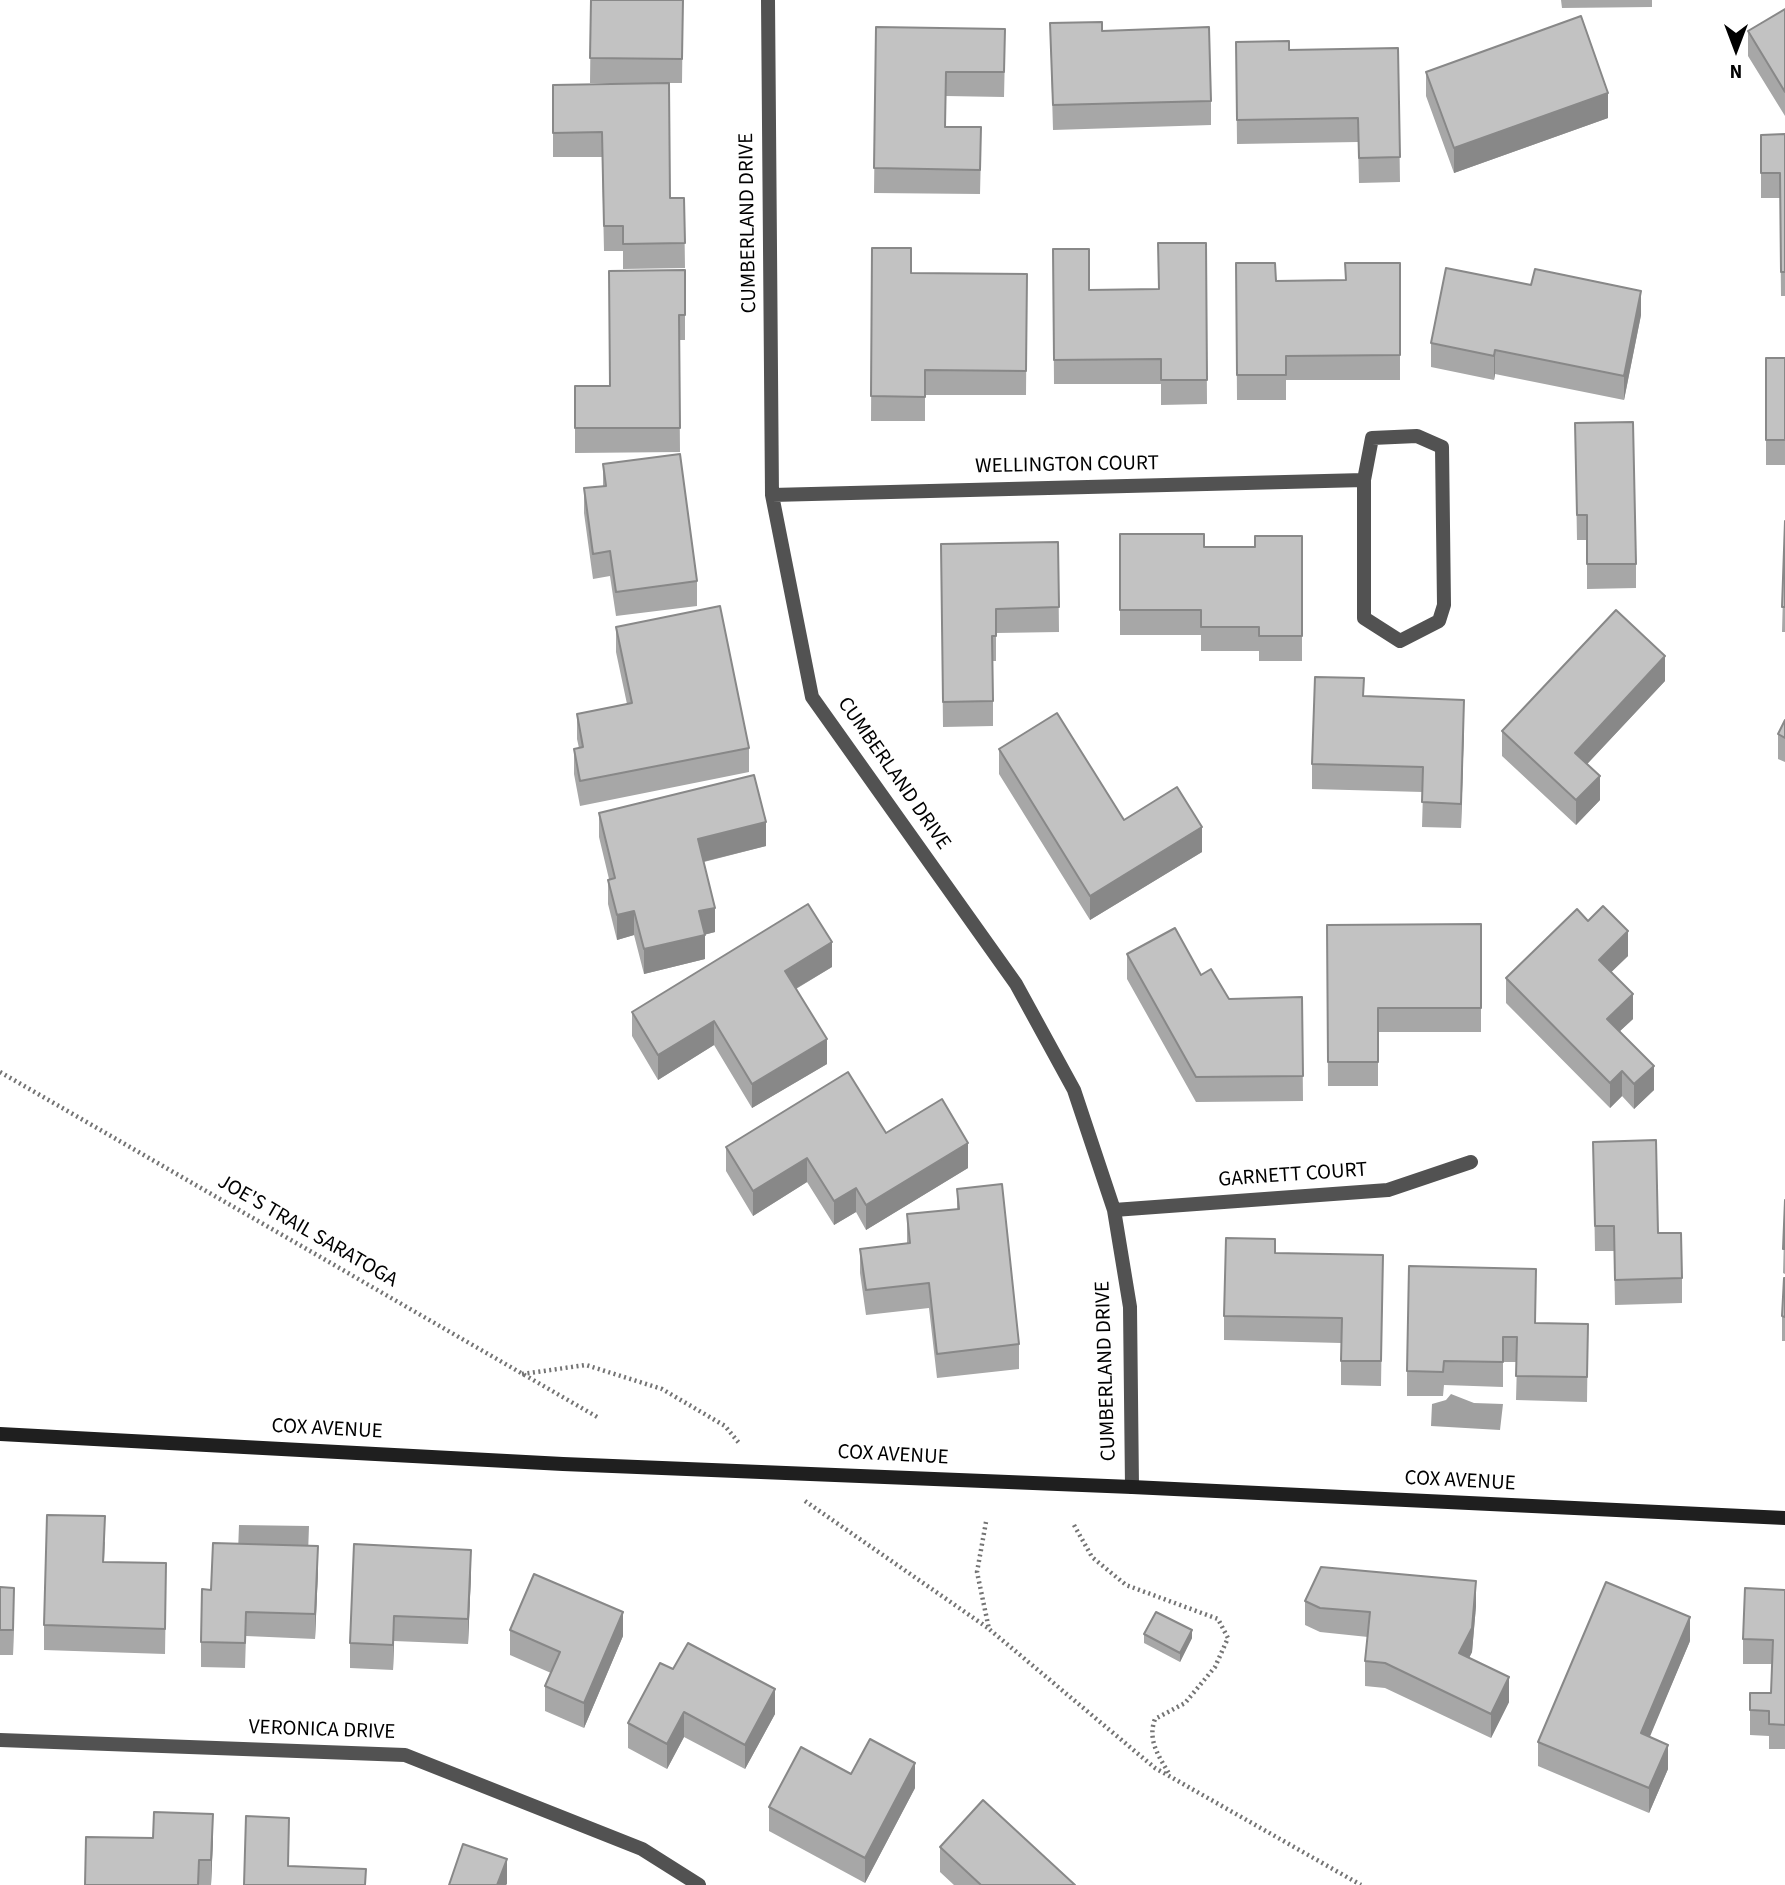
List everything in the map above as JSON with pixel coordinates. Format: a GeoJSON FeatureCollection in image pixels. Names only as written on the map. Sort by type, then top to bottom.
{"type":"FeatureCollection","features":[{"type":"Feature","properties":{"kind":"main road","name":"COX AVENUE"},"geometry":{"type":"LineString","coordinates":[[0,1433],[563,1464],[1132,1487],[1785,1518]]}},
{"type":"Feature","properties":{"kind":"street","name":"CUMBERLAND DRIVE"},"geometry":{"type":"LineString","coordinates":[[768,0],[772,495],[812,697],[1016,984],[1074,1090],[1114,1210],[1130,1307],[1132,1487]]}},
{"type":"Feature","properties":{"kind":"street"},"geometry":{"type":"LineString","coordinates":[[1417,436],[1442,447],[1444,605],[1439,621],[1400,641],[1364,618],[1364,480],[1372,438],[1417,436]]}},
{"type":"Feature","properties":{"kind":"street","name":"WELLINGTON COURT"},"geometry":{"type":"LineString","coordinates":[[772,495],[1364,480]]}},
{"type":"Feature","properties":{"kind":"street","name":"GARNETT COURT"},"geometry":{"type":"LineString","coordinates":[[1114,1210],[1388,1190],[1471,1162]]}},
{"type":"Feature","properties":{"kind":"street","name":"VERONICA DRIVE"},"geometry":{"type":"LineString","coordinates":[[0,1740],[405,1755],[642,1849],[699,1885]]}},
{"type":"Feature","properties":{"kind":"path","name":"JOE'S TRAIL SARATOGA"},"geometry":{"type":"LineString","coordinates":[[0,1072],[598,1418]]}},
{"type":"Feature","properties":{"kind":"path"},"geometry":{"type":"LineString","coordinates":[[986,1522],[977,1572],[989,1629],[1155,1768],[1361,1885]]}},
{"type":"Feature","properties":{"kind":"path"},"geometry":{"type":"LineString","coordinates":[[1074,1525],[1092,1557],[1126,1585],[1218,1619],[1228,1638],[1215,1667],[1185,1703],[1155,1719],[1151,1729],[1155,1749],[1170,1776]]}},
{"type":"Feature","properties":{"kind":"shaded area"},"geometry":{"type":"Polygon","coordinates":[[[1451,1394],[1474,1403],[1503,1404],[1500,1430],[1431,1426],[1432,1404],[1446,1400],[1451,1394]]]}},
{"type":"Feature","properties":{"kind":"shaded area"},"geometry":{"type":"Polygon","coordinates":[[[239,1525],[309,1526],[308,1554],[238,1552],[239,1525]]]}},
{"type":"Feature","properties":{"kind":"building"},"geometry":{"type":"Polygon","coordinates":[[[591,0],[683,0],[682,59],[590,58],[591,0]]]}},
{"type":"Feature","properties":{"kind":"building"},"geometry":{"type":"Polygon","coordinates":[[[1785,9],[1785,92],[1748,31],[1785,9]]]}},
{"type":"Feature","properties":{"kind":"building"},"geometry":{"type":"Polygon","coordinates":[[[1581,16],[1608,93],[1454,148],[1426,72],[1581,16]]]}},
{"type":"Feature","properties":{"kind":"building"},"geometry":{"type":"Polygon","coordinates":[[[1102,22],[1102,31],[1209,27],[1211,101],[1053,105],[1050,23],[1102,22]]]}},
{"type":"Feature","properties":{"kind":"building"},"geometry":{"type":"Polygon","coordinates":[[[876,27],[1005,29],[1004,72],[946,72],[945,127],[981,127],[980,170],[874,168],[876,27]]]}},
{"type":"Feature","properties":{"kind":"building"},"geometry":{"type":"Polygon","coordinates":[[[1289,41],[1289,50],[1398,48],[1400,157],[1359,158],[1358,118],[1237,120],[1236,42],[1289,41]]]}},
{"type":"Feature","properties":{"kind":"building"},"geometry":{"type":"Polygon","coordinates":[[[669,83],[670,198],[684,198],[685,243],[623,244],[623,226],[604,226],[602,132],[553,133],[553,85],[669,83]]]}},
{"type":"Feature","properties":{"kind":"building"},"geometry":{"type":"Polygon","coordinates":[[[1785,134],[1785,272],[1781,272],[1780,173],[1761,173],[1761,135],[1785,134]]]}},
{"type":"Feature","properties":{"kind":"building"},"geometry":{"type":"Polygon","coordinates":[[[1158,243],[1206,243],[1207,380],[1161,380],[1161,359],[1054,360],[1053,249],[1089,249],[1089,290],[1159,289],[1158,243]]]}},
{"type":"Feature","properties":{"kind":"building"},"geometry":{"type":"Polygon","coordinates":[[[872,248],[911,248],[911,273],[1027,274],[1026,371],[925,370],[925,397],[871,396],[872,248]]]}},
{"type":"Feature","properties":{"kind":"building"},"geometry":{"type":"Polygon","coordinates":[[[1236,263],[1275,263],[1276,281],[1346,280],[1345,263],[1400,263],[1400,355],[1286,356],[1286,375],[1237,375],[1236,263]]]}},
{"type":"Feature","properties":{"kind":"building"},"geometry":{"type":"Polygon","coordinates":[[[1446,268],[1531,285],[1535,269],[1641,291],[1624,376],[1495,350],[1494,356],[1431,343],[1446,268]]]}},
{"type":"Feature","properties":{"kind":"building"},"geometry":{"type":"Polygon","coordinates":[[[685,270],[685,315],[679,315],[680,428],[575,428],[575,386],[610,386],[609,271],[685,270]]]}},
{"type":"Feature","properties":{"kind":"building"},"geometry":{"type":"Polygon","coordinates":[[[1766,358],[1785,358],[1785,440],[1766,440],[1766,358]]]}},
{"type":"Feature","properties":{"kind":"building"},"geometry":{"type":"Polygon","coordinates":[[[1633,422],[1636,564],[1587,564],[1587,515],[1577,515],[1575,423],[1633,422]]]}},
{"type":"Feature","properties":{"kind":"building"},"geometry":{"type":"Polygon","coordinates":[[[680,454],[697,581],[616,592],[610,551],[593,554],[584,488],[606,486],[603,464],[680,454]]]}},
{"type":"Feature","properties":{"kind":"building"},"geometry":{"type":"Polygon","coordinates":[[[1785,521],[1785,607],[1782,607],[1785,521]]]}},
{"type":"Feature","properties":{"kind":"building"},"geometry":{"type":"Polygon","coordinates":[[[1120,534],[1204,534],[1204,547],[1255,547],[1255,536],[1302,536],[1302,636],[1259,636],[1259,627],[1201,627],[1201,610],[1120,610],[1120,534]]]}},
{"type":"Feature","properties":{"kind":"building"},"geometry":{"type":"Polygon","coordinates":[[[1058,542],[1059,607],[996,609],[996,636],[992,636],[993,701],[943,702],[941,544],[1058,542]]]}},
{"type":"Feature","properties":{"kind":"building"},"geometry":{"type":"Polygon","coordinates":[[[720,606],[749,748],[580,781],[574,749],[583,747],[577,714],[632,703],[616,627],[720,606]]]}},
{"type":"Feature","properties":{"kind":"building"},"geometry":{"type":"Polygon","coordinates":[[[1616,610],[1665,656],[1575,753],[1600,776],[1576,800],[1502,731],[1616,610]]]}},
{"type":"Feature","properties":{"kind":"building"},"geometry":{"type":"Polygon","coordinates":[[[1315,677],[1364,678],[1363,696],[1464,700],[1461,804],[1422,802],[1423,767],[1312,764],[1315,677]]]}},
{"type":"Feature","properties":{"kind":"building"},"geometry":{"type":"Polygon","coordinates":[[[1057,713],[1124,820],[1177,787],[1202,827],[1090,896],[999,749],[1057,713]]]}},
{"type":"Feature","properties":{"kind":"building"},"geometry":{"type":"Polygon","coordinates":[[[1785,720],[1785,738],[1778,734],[1785,720]]]}},
{"type":"Feature","properties":{"kind":"building"},"geometry":{"type":"Polygon","coordinates":[[[754,775],[766,822],[698,839],[715,908],[699,911],[705,935],[644,949],[634,911],[617,915],[608,880],[615,878],[599,813],[754,775]]]}},
{"type":"Feature","properties":{"kind":"building"},"geometry":{"type":"Polygon","coordinates":[[[808,904],[832,942],[785,971],[827,1039],[752,1084],[714,1021],[658,1055],[632,1012],[808,904]]]}},
{"type":"Feature","properties":{"kind":"building"},"geometry":{"type":"Polygon","coordinates":[[[1603,906],[1628,931],[1599,960],[1633,994],[1607,1019],[1654,1066],[1634,1084],[1622,1071],[1610,1083],[1506,978],[1577,909],[1588,921],[1603,906]]]}},
{"type":"Feature","properties":{"kind":"building"},"geometry":{"type":"Polygon","coordinates":[[[1481,924],[1481,1008],[1378,1008],[1378,1062],[1328,1062],[1327,925],[1481,924]]]}},
{"type":"Feature","properties":{"kind":"building"},"geometry":{"type":"Polygon","coordinates":[[[1175,928],[1201,975],[1211,969],[1229,999],[1302,997],[1303,1076],[1196,1077],[1127,954],[1175,928]]]}},
{"type":"Feature","properties":{"kind":"building"},"geometry":{"type":"Polygon","coordinates":[[[848,1072],[886,1133],[942,1099],[968,1143],[866,1205],[856,1188],[834,1201],[807,1158],[753,1191],[726,1147],[848,1072]]]}},
{"type":"Feature","properties":{"kind":"building"},"geometry":{"type":"Polygon","coordinates":[[[1656,1140],[1658,1233],[1681,1233],[1682,1278],[1615,1280],[1614,1226],[1595,1226],[1593,1142],[1656,1140]]]}},
{"type":"Feature","properties":{"kind":"building"},"geometry":{"type":"Polygon","coordinates":[[[1002,1184],[1019,1344],[937,1354],[929,1283],[866,1290],[860,1249],[910,1243],[907,1214],[959,1209],[957,1189],[1002,1184]]]}},
{"type":"Feature","properties":{"kind":"building"},"geometry":{"type":"Polygon","coordinates":[[[1785,1200],[1785,1249],[1783,1249],[1785,1200]]]}},
{"type":"Feature","properties":{"kind":"building"},"geometry":{"type":"Polygon","coordinates":[[[1226,1238],[1275,1239],[1275,1253],[1383,1255],[1381,1361],[1341,1361],[1342,1318],[1224,1316],[1226,1238]]]}},
{"type":"Feature","properties":{"kind":"building"},"geometry":{"type":"Polygon","coordinates":[[[1409,1266],[1536,1269],[1535,1323],[1588,1324],[1587,1377],[1516,1376],[1517,1337],[1503,1337],[1503,1362],[1444,1361],[1443,1372],[1407,1371],[1409,1266]]]}},
{"type":"Feature","properties":{"kind":"building"},"geometry":{"type":"Polygon","coordinates":[[[1785,1278],[1785,1317],[1782,1316],[1785,1278]]]}},
{"type":"Feature","properties":{"kind":"building"},"geometry":{"type":"Polygon","coordinates":[[[47,1515],[105,1516],[103,1562],[166,1563],[165,1629],[44,1625],[47,1515]]]}},
{"type":"Feature","properties":{"kind":"building"},"geometry":{"type":"Polygon","coordinates":[[[213,1543],[318,1546],[315,1614],[246,1612],[245,1643],[201,1642],[202,1589],[211,1590],[213,1543]]]}},
{"type":"Feature","properties":{"kind":"building"},"geometry":{"type":"Polygon","coordinates":[[[354,1544],[471,1550],[468,1619],[394,1616],[393,1645],[350,1643],[354,1544]]]}},
{"type":"Feature","properties":{"kind":"building"},"geometry":{"type":"Polygon","coordinates":[[[1321,1567],[1476,1581],[1472,1628],[1459,1653],[1509,1677],[1491,1714],[1385,1663],[1365,1661],[1370,1612],[1320,1608],[1305,1601],[1321,1567]]]}},
{"type":"Feature","properties":{"kind":"building"},"geometry":{"type":"Polygon","coordinates":[[[534,1574],[623,1612],[584,1703],[545,1686],[560,1652],[510,1630],[534,1574]]]}},
{"type":"Feature","properties":{"kind":"building"},"geometry":{"type":"Polygon","coordinates":[[[1606,1582],[1690,1617],[1641,1733],[1668,1745],[1649,1788],[1538,1742],[1606,1582]]]}},
{"type":"Feature","properties":{"kind":"building"},"geometry":{"type":"Polygon","coordinates":[[[0,1587],[14,1588],[13,1630],[0,1630],[0,1587]]]}},
{"type":"Feature","properties":{"kind":"building"},"geometry":{"type":"Polygon","coordinates":[[[1745,1588],[1785,1590],[1785,1725],[1769,1724],[1769,1711],[1750,1710],[1750,1693],[1771,1693],[1773,1640],[1743,1639],[1745,1588]]]}},
{"type":"Feature","properties":{"kind":"building"},"geometry":{"type":"Polygon","coordinates":[[[1156,1612],[1192,1630],[1180,1653],[1144,1634],[1156,1612]]]}},
{"type":"Feature","properties":{"kind":"building"},"geometry":{"type":"Polygon","coordinates":[[[688,1643],[775,1689],[745,1745],[684,1712],[667,1744],[628,1723],[660,1663],[673,1669],[688,1643]]]}},
{"type":"Feature","properties":{"kind":"building"},"geometry":{"type":"Polygon","coordinates":[[[870,1739],[915,1763],[865,1858],[769,1807],[801,1747],[851,1774],[870,1739]]]}},
{"type":"Feature","properties":{"kind":"building"},"geometry":{"type":"Polygon","coordinates":[[[983,1800],[1075,1885],[981,1885],[940,1847],[983,1800]]]}},
{"type":"Feature","properties":{"kind":"building"},"geometry":{"type":"Polygon","coordinates":[[[154,1812],[213,1814],[211,1860],[199,1860],[198,1885],[85,1885],[86,1837],[153,1838],[154,1812]]]}},
{"type":"Feature","properties":{"kind":"building"},"geometry":{"type":"Polygon","coordinates":[[[246,1816],[289,1818],[288,1866],[366,1869],[365,1885],[244,1885],[246,1816]]]}},
{"type":"Feature","properties":{"kind":"building"},"geometry":{"type":"Polygon","coordinates":[[[463,1844],[507,1859],[497,1885],[449,1885],[463,1844]]]}}]}
